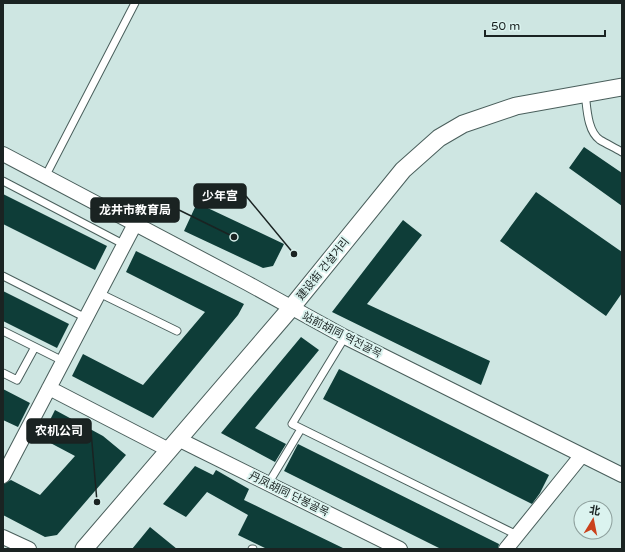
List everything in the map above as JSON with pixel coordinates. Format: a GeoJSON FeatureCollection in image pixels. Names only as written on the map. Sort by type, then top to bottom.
{"type":"FeatureCollection","features":[{"type":"Feature","properties":{"kind":"street","name":"建设街 건설거리"},"geometry":{"type":"LineString","coordinates":[[84,549],[291,308],[403,170],[439,138],[463,124],[516,106],[622,87]]}},
{"type":"Feature","properties":{"kind":"street","name":"站前胡同 역전골목"},"geometry":{"type":"LineString","coordinates":[[3,154],[247,283],[345,337],[622,475]]}},
{"type":"Feature","properties":{"kind":"street"},"geometry":{"type":"LineString","coordinates":[[5,467],[49,388],[135,224]]}},
{"type":"Feature","properties":{"kind":"street","name":"丹凤胡同 단봉골목"},"geometry":{"type":"LineString","coordinates":[[49,388],[173,445],[268,484],[400,549]]}},
{"type":"Feature","properties":{"kind":"street"},"geometry":{"type":"LineString","coordinates":[[506,549],[582,455]]}},
{"type":"Feature","properties":{"kind":"street"},"geometry":{"type":"LineString","coordinates":[[3,537],[29,549]]}},
{"type":"Feature","properties":{"kind":"lane"},"geometry":{"type":"LineString","coordinates":[[45,177],[135,3]]}},
{"type":"Feature","properties":{"kind":"lane"},"geometry":{"type":"LineString","coordinates":[[585,93],[590,124],[593,132],[598,139],[622,152]]}},
{"type":"Feature","properties":{"kind":"lane"},"geometry":{"type":"LineString","coordinates":[[3,181],[124,245]]}},
{"type":"Feature","properties":{"kind":"lane"},"geometry":{"type":"LineString","coordinates":[[3,276],[86,318]]}},
{"type":"Feature","properties":{"kind":"lane"},"geometry":{"type":"LineString","coordinates":[[99,293],[178,331]]}},
{"type":"Feature","properties":{"kind":"lane"},"geometry":{"type":"LineString","coordinates":[[3,331],[63,361]]}},
{"type":"Feature","properties":{"kind":"lane"},"geometry":{"type":"LineString","coordinates":[[345,337],[292,424],[517,535]]}},
{"type":"Feature","properties":{"kind":"lane"},"geometry":{"type":"LineString","coordinates":[[3,373],[17,380],[35,347]]}},
{"type":"Feature","properties":{"kind":"lane"},"geometry":{"type":"LineString","coordinates":[[268,484],[301,429]]}},
{"type":"Feature","properties":{"kind":"building"},"geometry":{"type":"Polygon","coordinates":[[[584,147],[622,173],[622,206],[569,168],[584,147]]]}},
{"type":"Feature","properties":{"kind":"building"},"geometry":{"type":"Polygon","coordinates":[[[536,192],[622,252],[622,293],[606,316],[500,241],[536,192]]]}},
{"type":"Feature","properties":{"kind":"building"},"geometry":{"type":"Polygon","coordinates":[[[3,194],[107,246],[95,270],[3,224],[3,194]]]}},
{"type":"Feature","properties":{"kind":"building"},"geometry":{"type":"Polygon","coordinates":[[[197,203],[284,244],[273,266],[263,268],[184,231],[197,203]]]}},
{"type":"Feature","properties":{"kind":"building"},"geometry":{"type":"Polygon","coordinates":[[[403,220],[422,235],[367,304],[490,361],[481,385],[332,312],[403,220]]]}},
{"type":"Feature","properties":{"kind":"building"},"geometry":{"type":"Polygon","coordinates":[[[136,251],[244,304],[238,315],[153,418],[72,376],[83,354],[143,385],[205,312],[126,272],[136,251]]]}},
{"type":"Feature","properties":{"kind":"building"},"geometry":{"type":"Polygon","coordinates":[[[3,291],[69,324],[57,348],[3,321],[3,291]]]}},
{"type":"Feature","properties":{"kind":"building"},"geometry":{"type":"Polygon","coordinates":[[[301,337],[319,350],[255,428],[286,444],[275,462],[221,433],[301,337]]]}},
{"type":"Feature","properties":{"kind":"building"},"geometry":{"type":"Polygon","coordinates":[[[339,369],[549,475],[540,493],[532,504],[323,399],[339,369]]]}},
{"type":"Feature","properties":{"kind":"building"},"geometry":{"type":"Polygon","coordinates":[[[3,389],[30,403],[18,427],[3,420],[3,389]]]}},
{"type":"Feature","properties":{"kind":"building"},"geometry":{"type":"Polygon","coordinates":[[[55,410],[103,436],[126,455],[57,535],[45,537],[3,515],[3,484],[11,480],[40,495],[75,456],[41,438],[55,410]]]}},
{"type":"Feature","properties":{"kind":"building"},"geometry":{"type":"Polygon","coordinates":[[[298,444],[499,544],[498,549],[441,549],[284,471],[298,444]]]}},
{"type":"Feature","properties":{"kind":"building"},"geometry":{"type":"Polygon","coordinates":[[[195,466],[213,475],[216,470],[249,489],[244,500],[345,549],[267,549],[238,535],[248,515],[207,492],[186,517],[163,504],[195,466]]]}},
{"type":"Feature","properties":{"kind":"building"},"geometry":{"type":"Polygon","coordinates":[[[150,527],[177,549],[132,549],[150,527]]]}},
{"type":"Feature","properties":{"kind":"place","name":"龙井市教育局"},"geometry":{"type":"Point","coordinates":[234,237]}},
{"type":"Feature","properties":{"kind":"place","name":"少年宫"},"geometry":{"type":"Point","coordinates":[294,254]}},
{"type":"Feature","properties":{"kind":"place","name":"农机公司"},"geometry":{"type":"Point","coordinates":[97,502]}}]}
